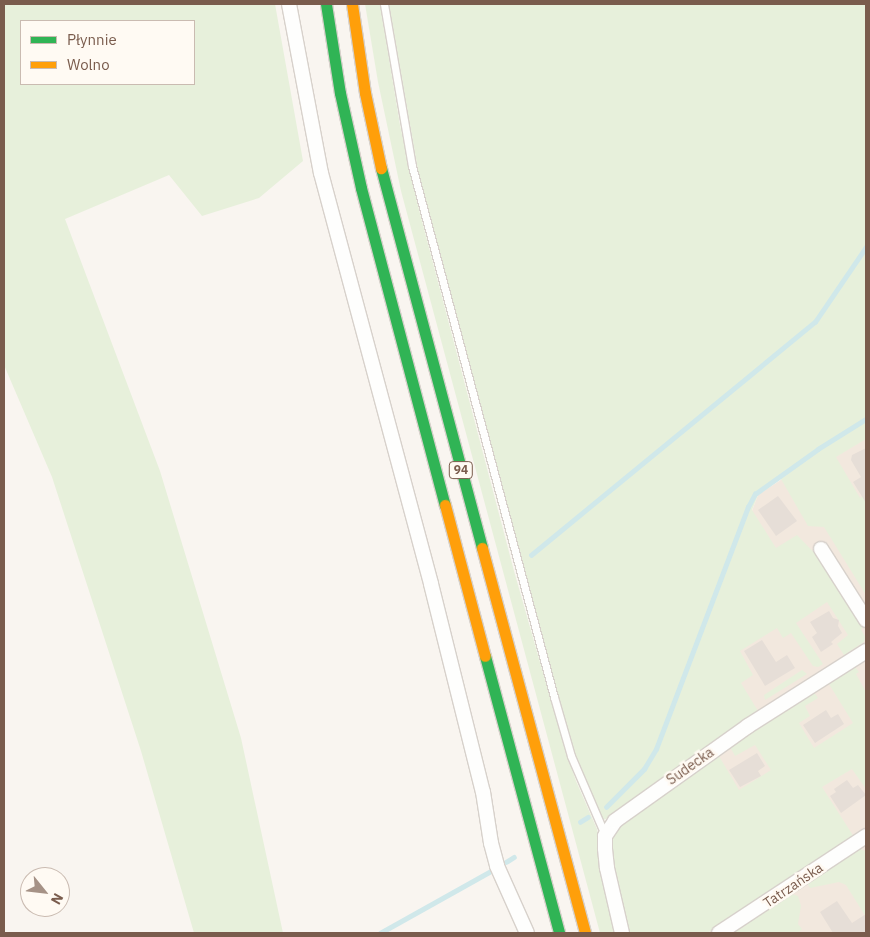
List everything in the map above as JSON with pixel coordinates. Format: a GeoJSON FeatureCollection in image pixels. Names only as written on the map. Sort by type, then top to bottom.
{"type":"FeatureCollection","features":[{"type":"Feature","properties":{"kind":"main road","name":"94"},"geometry":{"type":"LineString","coordinates":[[326,4],[340,93],[361,188],[559,933]]}},
{"type":"Feature","properties":{"kind":"main road","name":"94"},"geometry":{"type":"LineString","coordinates":[[352,4],[365,93],[384,180],[585,933]]}},
{"type":"Feature","properties":{"kind":"street"},"geometry":{"type":"LineString","coordinates":[[289,4],[321,172],[431,584],[482,792],[491,842],[498,866],[527,933]]}},
{"type":"Feature","properties":{"kind":"street"},"geometry":{"type":"LineString","coordinates":[[822,549],[866,620]]}},
{"type":"Feature","properties":{"kind":"street","name":"Sudecka"},"geometry":{"type":"LineString","coordinates":[[605,836],[614,820],[698,759],[866,651]]}},
{"type":"Feature","properties":{"kind":"street"},"geometry":{"type":"LineString","coordinates":[[605,836],[607,868],[622,933]]}},
{"type":"Feature","properties":{"kind":"street","name":"Tatrzańska"},"geometry":{"type":"LineString","coordinates":[[719,933],[866,836]]}},
{"type":"Feature","properties":{"kind":"lane"},"geometry":{"type":"LineString","coordinates":[[384,4],[412,166],[556,706],[571,756],[605,836]]}},
{"type":"Feature","properties":{"kind":"shaded area"},"geometry":{"type":"Polygon","coordinates":[[[866,424],[866,933],[707,933],[760,901],[744,818],[676,710],[758,495],[866,424]]]}},
{"type":"Feature","properties":{"kind":"green space"},"geometry":{"type":"Polygon","coordinates":[[[4,4],[275,4],[303,161],[259,198],[202,216],[169,175],[65,219],[160,471],[241,738],[283,933],[194,933],[141,751],[52,477],[4,365],[4,4]]]}},
{"type":"Feature","properties":{"kind":"green space"},"geometry":{"type":"Polygon","coordinates":[[[365,4],[380,4],[400,125],[417,202],[514,571],[561,736],[576,781],[597,829],[619,933],[600,933],[401,191],[378,82],[365,4]]]}},
{"type":"Feature","properties":{"kind":"green space"},"geometry":{"type":"Polygon","coordinates":[[[389,4],[866,4],[866,439],[836,457],[860,498],[866,494],[866,595],[824,527],[808,526],[781,479],[758,495],[752,510],[776,548],[797,535],[827,566],[865,626],[861,629],[865,637],[864,642],[844,655],[837,644],[848,635],[827,602],[796,623],[823,664],[818,667],[813,666],[791,633],[783,638],[777,628],[740,651],[753,675],[741,683],[758,711],[756,717],[611,817],[603,820],[578,763],[564,716],[515,542],[440,258],[419,176],[389,4]]]}},
{"type":"Feature","properties":{"kind":"green space"},"geometry":{"type":"Polygon","coordinates":[[[855,667],[859,672],[856,674],[866,692],[866,789],[852,769],[822,787],[854,837],[760,901],[707,933],[627,933],[614,884],[611,831],[716,751],[739,790],[771,770],[755,745],[735,756],[729,745],[814,692],[818,698],[805,706],[810,716],[799,723],[814,748],[853,723],[829,684],[855,667]]]}},
{"type":"Feature","properties":{"kind":"green space"},"geometry":{"type":"Polygon","coordinates":[[[802,670],[807,674],[765,700],[764,695],[802,670]]]}},
{"type":"Feature","properties":{"kind":"green space"},"geometry":{"type":"Polygon","coordinates":[[[861,848],[864,851],[866,849],[866,917],[846,885],[839,882],[810,888],[806,881],[846,855],[861,848]]]}},
{"type":"Feature","properties":{"kind":"green space"},"geometry":{"type":"Polygon","coordinates":[[[789,893],[798,896],[801,906],[798,924],[802,929],[798,933],[726,933],[789,893]]]}},
{"type":"Feature","properties":{"kind":"building"},"geometry":{"type":"Polygon","coordinates":[[[866,448],[866,503],[853,482],[861,477],[851,460],[852,455],[866,448]]]}},
{"type":"Feature","properties":{"kind":"building"},"geometry":{"type":"Polygon","coordinates":[[[778,496],[797,521],[776,536],[758,510],[778,496]]]}},
{"type":"Feature","properties":{"kind":"building"},"geometry":{"type":"Polygon","coordinates":[[[829,611],[833,618],[839,620],[838,626],[842,633],[831,642],[833,644],[821,652],[812,637],[817,633],[810,622],[829,611]]]}},
{"type":"Feature","properties":{"kind":"building"},"geometry":{"type":"Polygon","coordinates":[[[762,640],[776,662],[787,655],[795,668],[765,686],[744,651],[762,640]]]}},
{"type":"Feature","properties":{"kind":"building"},"geometry":{"type":"Polygon","coordinates":[[[826,710],[831,718],[838,714],[844,724],[815,743],[803,725],[826,710]]]}},
{"type":"Feature","properties":{"kind":"building"},"geometry":{"type":"Polygon","coordinates":[[[757,753],[765,766],[758,771],[761,776],[740,787],[729,770],[757,753]]]}},
{"type":"Feature","properties":{"kind":"building"},"geometry":{"type":"Polygon","coordinates":[[[847,780],[853,788],[858,785],[866,795],[841,813],[830,796],[836,792],[834,789],[847,780]]]}},
{"type":"Feature","properties":{"kind":"building"},"geometry":{"type":"Polygon","coordinates":[[[837,901],[852,923],[866,914],[866,933],[833,933],[820,912],[837,901]]]}},
{"type":"Feature","properties":{"kind":"waterway"},"geometry":{"type":"LineString","coordinates":[[531,555],[815,322],[866,247]]}},
{"type":"Feature","properties":{"kind":"waterway"},"geometry":{"type":"LineString","coordinates":[[606,807],[644,769],[656,749],[748,507],[755,494],[818,449],[866,419]]}},
{"type":"Feature","properties":{"kind":"waterway"},"geometry":{"type":"LineString","coordinates":[[580,822],[588,817]]}},
{"type":"Feature","properties":{"kind":"waterway"},"geometry":{"type":"LineString","coordinates":[[506,862],[514,857]]}},
{"type":"Feature","properties":{"kind":"waterway"},"geometry":{"type":"LineString","coordinates":[[380,933],[489,872]]}},
{"type":"Feature","properties":{"kind":"traffic: fast"},"geometry":{"type":"LineString","coordinates":[[326,4],[340,93],[361,188],[445,505]]}},
{"type":"Feature","properties":{"kind":"traffic: fast"},"geometry":{"type":"LineString","coordinates":[[381,168],[482,548]]}},
{"type":"Feature","properties":{"kind":"traffic: fast"},"geometry":{"type":"LineString","coordinates":[[485,656],[559,933]]}},
{"type":"Feature","properties":{"kind":"traffic: slow"},"geometry":{"type":"LineString","coordinates":[[352,4],[365,93],[381,168]]}},
{"type":"Feature","properties":{"kind":"traffic: slow"},"geometry":{"type":"LineString","coordinates":[[445,505],[485,656]]}},
{"type":"Feature","properties":{"kind":"traffic: slow"},"geometry":{"type":"LineString","coordinates":[[482,548],[585,933]]}}]}
